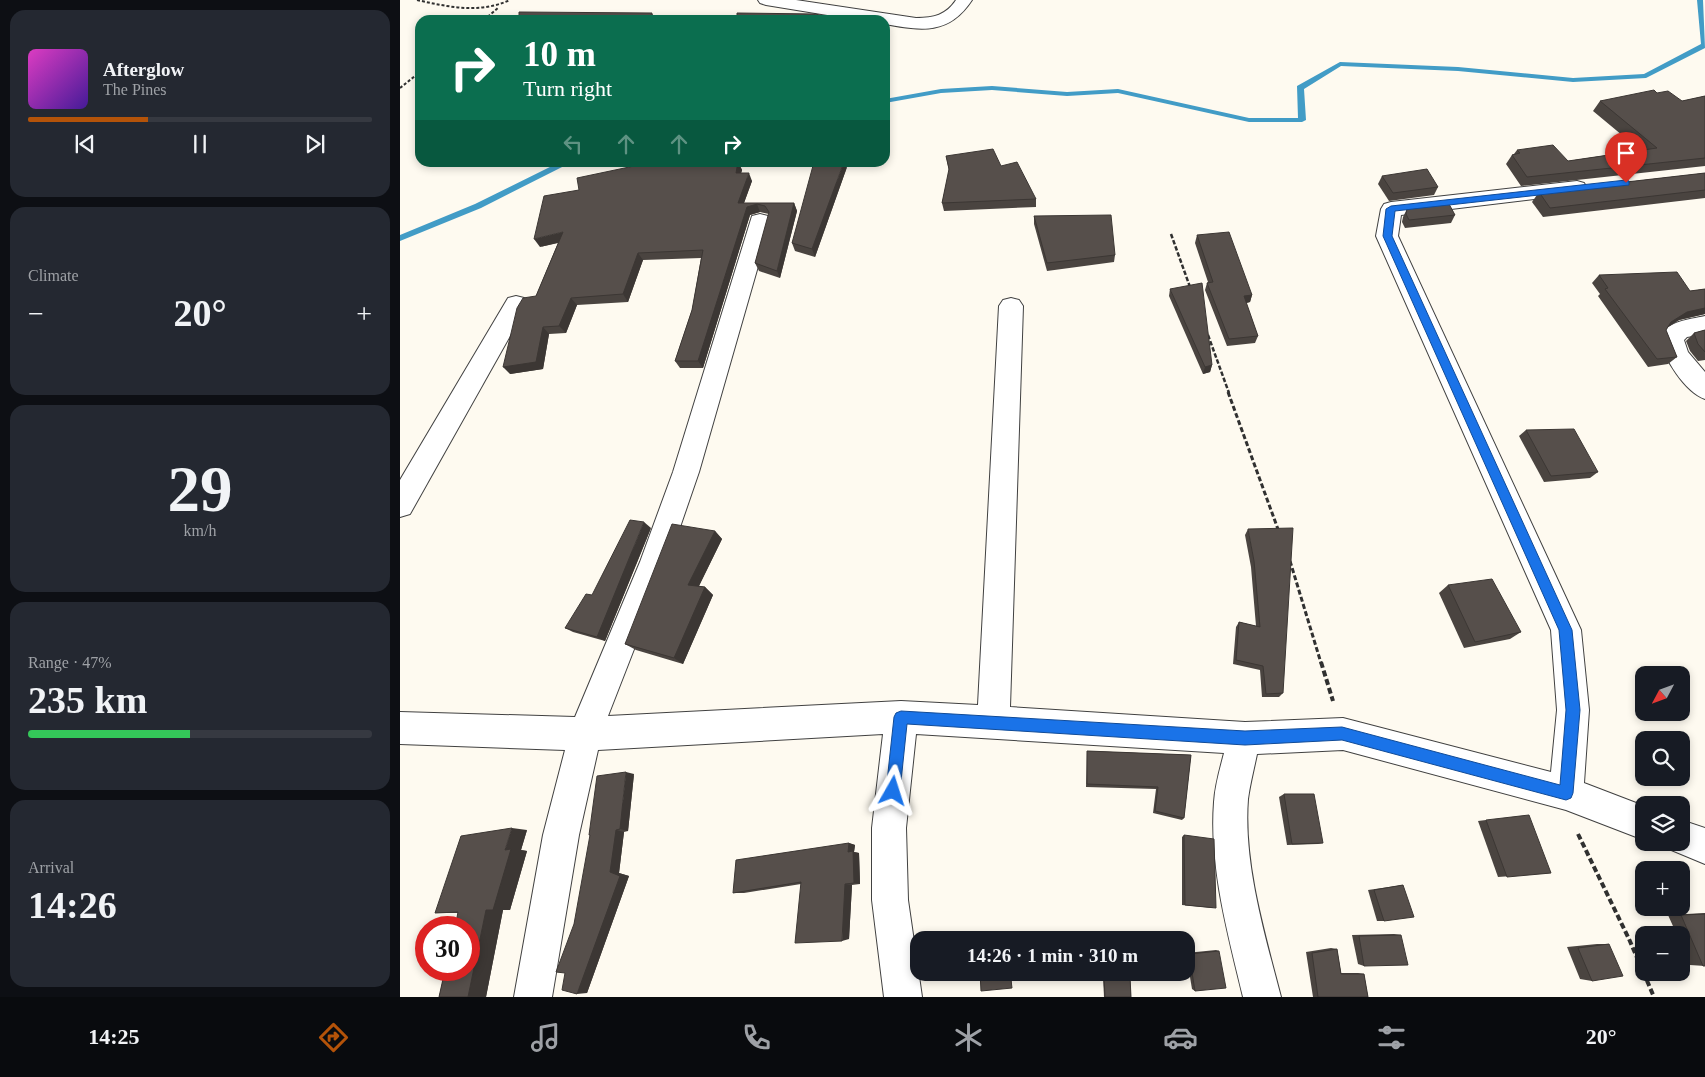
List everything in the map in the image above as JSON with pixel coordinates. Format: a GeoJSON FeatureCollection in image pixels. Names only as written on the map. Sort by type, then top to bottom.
{"type":"FeatureCollection","features":[{"type":"Feature","properties":{"kind":"street"},"geometry":{"type":"LineString","coordinates":[[766,0],[858,15]]}},
{"type":"Feature","properties":{"kind":"street"},"geometry":{"type":"LineString","coordinates":[[890,20],[924,24],[937,22],[957,13],[964,0]]}},
{"type":"Feature","properties":{"kind":"street"},"geometry":{"type":"LineString","coordinates":[[1566,793],[1573,710],[1566,630],[1387,236],[1391,209],[1597,186]]}},
{"type":"Feature","properties":{"kind":"street"},"geometry":{"type":"LineString","coordinates":[[533,997],[562,834],[585,734],[654,562],[686,472],[760,221]]}},
{"type":"Feature","properties":{"kind":"street"},"geometry":{"type":"LineString","coordinates":[[400,505],[516,304]]}},
{"type":"Feature","properties":{"kind":"street"},"geometry":{"type":"LineString","coordinates":[[993,723],[1011,306]]}},
{"type":"Feature","properties":{"kind":"street"},"geometry":{"type":"LineString","coordinates":[[1705,325],[1680,330],[1672,337],[1672,344],[1678,356],[1705,389]]}},
{"type":"Feature","properties":{"kind":"street"},"geometry":{"type":"LineString","coordinates":[[400,728],[585,734],[901,717],[1245,738],[1342,734],[1566,793],[1635,820]]}},
{"type":"Feature","properties":{"kind":"street"},"geometry":{"type":"LineString","coordinates":[[901,717],[889,828],[890,900],[903,997]]}},
{"type":"Feature","properties":{"kind":"street"},"geometry":{"type":"LineString","coordinates":[[1245,738],[1232,800],[1231,825],[1238,886],[1262,997]]}},
{"type":"Feature","properties":{"kind":"street"},"geometry":{"type":"LineString","coordinates":[[1690,840],[1705,846]]}},
{"type":"Feature","properties":{"kind":"path"},"geometry":{"type":"LineString","coordinates":[[417,0],[463,9],[483,9],[499,6]]}},
{"type":"Feature","properties":{"kind":"path"},"geometry":{"type":"LineString","coordinates":[[489,15],[499,6],[510,0]]}},
{"type":"Feature","properties":{"kind":"path"},"geometry":{"type":"LineString","coordinates":[[400,88],[415,76]]}},
{"type":"Feature","properties":{"kind":"path"},"geometry":{"type":"LineString","coordinates":[[1171,234],[1191,290]]}},
{"type":"Feature","properties":{"kind":"path"},"geometry":{"type":"LineString","coordinates":[[1205,328],[1280,534]]}},
{"type":"Feature","properties":{"kind":"path"},"geometry":{"type":"LineString","coordinates":[[1287,552],[1342,734]]}},
{"type":"Feature","properties":{"kind":"path"},"geometry":{"type":"LineString","coordinates":[[1566,793],[1579,838],[1629,939],[1654,997]]}},
{"type":"Feature","properties":{"kind":"building"},"geometry":{"type":"Polygon","coordinates":[[[519,12],[652,13],[651,15],[519,15],[519,12]]]}},
{"type":"Feature","properties":{"kind":"building"},"geometry":{"type":"Polygon","coordinates":[[[737,13],[820,15],[737,15],[737,13]]]}},
{"type":"Feature","properties":{"kind":"building"},"geometry":{"type":"Polygon","coordinates":[[[1654,90],[1657,93],[1668,91],[1682,101],[1705,96],[1705,158],[1527,177],[1512,155],[1520,153],[1517,150],[1553,145],[1568,161],[1657,148],[1600,101],[1654,90]]]}},
{"type":"Feature","properties":{"kind":"building"},"geometry":{"type":"Polygon","coordinates":[[[993,149],[1001,166],[1017,162],[1036,199],[942,203],[949,169],[946,156],[993,149]]]}},
{"type":"Feature","properties":{"kind":"building"},"geometry":{"type":"Polygon","coordinates":[[[629,167],[737,167],[736,173],[749,173],[738,203],[794,203],[777,271],[755,263],[769,212],[765,206],[757,204],[747,207],[698,361],[675,361],[692,310],[703,250],[638,253],[623,294],[571,298],[559,326],[543,327],[536,362],[503,367],[517,308],[523,298],[536,296],[563,232],[534,239],[544,196],[579,190],[577,178],[629,167]]]}},
{"type":"Feature","properties":{"kind":"building"},"geometry":{"type":"Polygon","coordinates":[[[813,167],[842,167],[812,249],[792,243],[813,167]]]}},
{"type":"Feature","properties":{"kind":"building"},"geometry":{"type":"Polygon","coordinates":[[[1427,169],[1438,187],[1393,193],[1382,176],[1427,169]]]}},
{"type":"Feature","properties":{"kind":"building"},"geometry":{"type":"Polygon","coordinates":[[[1705,173],[1705,190],[1550,208],[1539,192],[1705,173]]]}},
{"type":"Feature","properties":{"kind":"building"},"geometry":{"type":"Polygon","coordinates":[[[1449,204],[1455,215],[1409,220],[1406,214],[1407,209],[1449,204]]]}},
{"type":"Feature","properties":{"kind":"building"},"geometry":{"type":"Polygon","coordinates":[[[1111,215],[1115,255],[1047,263],[1034,216],[1111,215]]]}},
{"type":"Feature","properties":{"kind":"building"},"geometry":{"type":"Polygon","coordinates":[[[1229,232],[1252,295],[1244,296],[1258,336],[1229,339],[1207,283],[1213,282],[1197,235],[1229,232]]]}},
{"type":"Feature","properties":{"kind":"building"},"geometry":{"type":"Polygon","coordinates":[[[1677,272],[1690,291],[1705,289],[1705,308],[1687,312],[1671,322],[1666,330],[1677,357],[1657,359],[1605,289],[1608,288],[1599,275],[1677,272]]]}},
{"type":"Feature","properties":{"kind":"building"},"geometry":{"type":"Polygon","coordinates":[[[1202,283],[1212,365],[1205,367],[1170,289],[1202,283]]]}},
{"type":"Feature","properties":{"kind":"building"},"geometry":{"type":"Polygon","coordinates":[[[1705,330],[1705,352],[1698,344],[1694,333],[1705,330]]]}},
{"type":"Feature","properties":{"kind":"building"},"geometry":{"type":"Polygon","coordinates":[[[1574,429],[1598,472],[1551,476],[1526,430],[1574,429]]]}},
{"type":"Feature","properties":{"kind":"building"},"geometry":{"type":"Polygon","coordinates":[[[630,520],[644,522],[597,637],[565,628],[586,594],[592,595],[630,520]]]}},
{"type":"Feature","properties":{"kind":"building"},"geometry":{"type":"Polygon","coordinates":[[[672,524],[715,531],[688,585],[705,587],[674,658],[625,644],[672,524]]]}},
{"type":"Feature","properties":{"kind":"building"},"geometry":{"type":"Polygon","coordinates":[[[1293,528],[1283,693],[1266,694],[1263,666],[1236,660],[1239,622],[1260,627],[1254,561],[1248,529],[1293,528]]]}},
{"type":"Feature","properties":{"kind":"building"},"geometry":{"type":"Polygon","coordinates":[[[1492,579],[1521,632],[1475,642],[1448,585],[1492,579]]]}},
{"type":"Feature","properties":{"kind":"building"},"geometry":{"type":"Polygon","coordinates":[[[1087,751],[1191,755],[1184,818],[1155,811],[1158,787],[1087,784],[1087,751]]]}},
{"type":"Feature","properties":{"kind":"building"},"geometry":{"type":"Polygon","coordinates":[[[626,772],[620,829],[616,830],[610,872],[620,876],[577,994],[562,990],[565,973],[556,972],[574,924],[590,835],[597,776],[626,772]]]}},
{"type":"Feature","properties":{"kind":"building"},"geometry":{"type":"Polygon","coordinates":[[[1284,794],[1314,794],[1323,843],[1292,844],[1284,794]]]}},
{"type":"Feature","properties":{"kind":"building"},"geometry":{"type":"Polygon","coordinates":[[[1529,815],[1551,873],[1507,877],[1486,820],[1529,815]]]}},
{"type":"Feature","properties":{"kind":"building"},"geometry":{"type":"Polygon","coordinates":[[[512,828],[505,850],[511,849],[493,910],[486,910],[480,939],[480,916],[457,916],[458,912],[435,913],[461,836],[512,828]]]}},
{"type":"Feature","properties":{"kind":"building"},"geometry":{"type":"Polygon","coordinates":[[[1184,835],[1214,839],[1216,908],[1185,905],[1184,835]]]}},
{"type":"Feature","properties":{"kind":"building"},"geometry":{"type":"Polygon","coordinates":[[[849,843],[848,852],[853,851],[854,883],[845,884],[842,941],[795,943],[801,882],[733,893],[736,860],[849,843]]]}},
{"type":"Feature","properties":{"kind":"building"},"geometry":{"type":"Polygon","coordinates":[[[1403,885],[1414,917],[1384,921],[1374,890],[1403,885]]]}},
{"type":"Feature","properties":{"kind":"building"},"geometry":{"type":"Polygon","coordinates":[[[1705,914],[1705,966],[1703,966],[1690,936],[1690,926],[1686,926],[1681,916],[1705,914]]]}},
{"type":"Feature","properties":{"kind":"building"},"geometry":{"type":"Polygon","coordinates":[[[1401,935],[1408,965],[1364,966],[1359,936],[1401,935]]]}},
{"type":"Feature","properties":{"kind":"building"},"geometry":{"type":"Polygon","coordinates":[[[1609,944],[1623,976],[1592,981],[1578,948],[1609,944]]]}},
{"type":"Feature","properties":{"kind":"building"},"geometry":{"type":"Polygon","coordinates":[[[1337,949],[1341,974],[1364,974],[1368,997],[1318,997],[1312,953],[1337,949]]]}},
{"type":"Feature","properties":{"kind":"building"},"geometry":{"type":"Polygon","coordinates":[[[1219,951],[1226,988],[1195,991],[1193,981],[1195,981],[1195,953],[1219,951]]]}},
{"type":"Feature","properties":{"kind":"building"},"geometry":{"type":"Polygon","coordinates":[[[443,981],[471,981],[468,997],[439,997],[443,981]]]}},
{"type":"Feature","properties":{"kind":"building"},"geometry":{"type":"Polygon","coordinates":[[[980,981],[1011,981],[1012,988],[981,991],[980,981]]]}},
{"type":"Feature","properties":{"kind":"building"},"geometry":{"type":"Polygon","coordinates":[[[1104,981],[1130,981],[1131,997],[1105,997],[1104,981]]]}},
{"type":"Feature","properties":{"kind":"waterway"},"geometry":{"type":"LineString","coordinates":[[1700,0],[1705,44]]}},
{"type":"Feature","properties":{"kind":"waterway"},"geometry":{"type":"LineString","coordinates":[[890,100],[941,91],[992,88],[1067,94],[1118,91],[1249,120],[1302,120],[1300,88],[1340,64],[1458,69],[1573,80],[1646,76],[1705,45]]}},
{"type":"Feature","properties":{"kind":"waterway"},"geometry":{"type":"LineString","coordinates":[[400,238],[478,206],[558,167]]}},
{"type":"Feature","properties":{"kind":"route"},"geometry":{"type":"LineString","coordinates":[[893,791],[901,717],[1245,738],[1342,734],[1566,793],[1573,710],[1566,630],[1387,236],[1391,209],[1626,183]]}}]}
